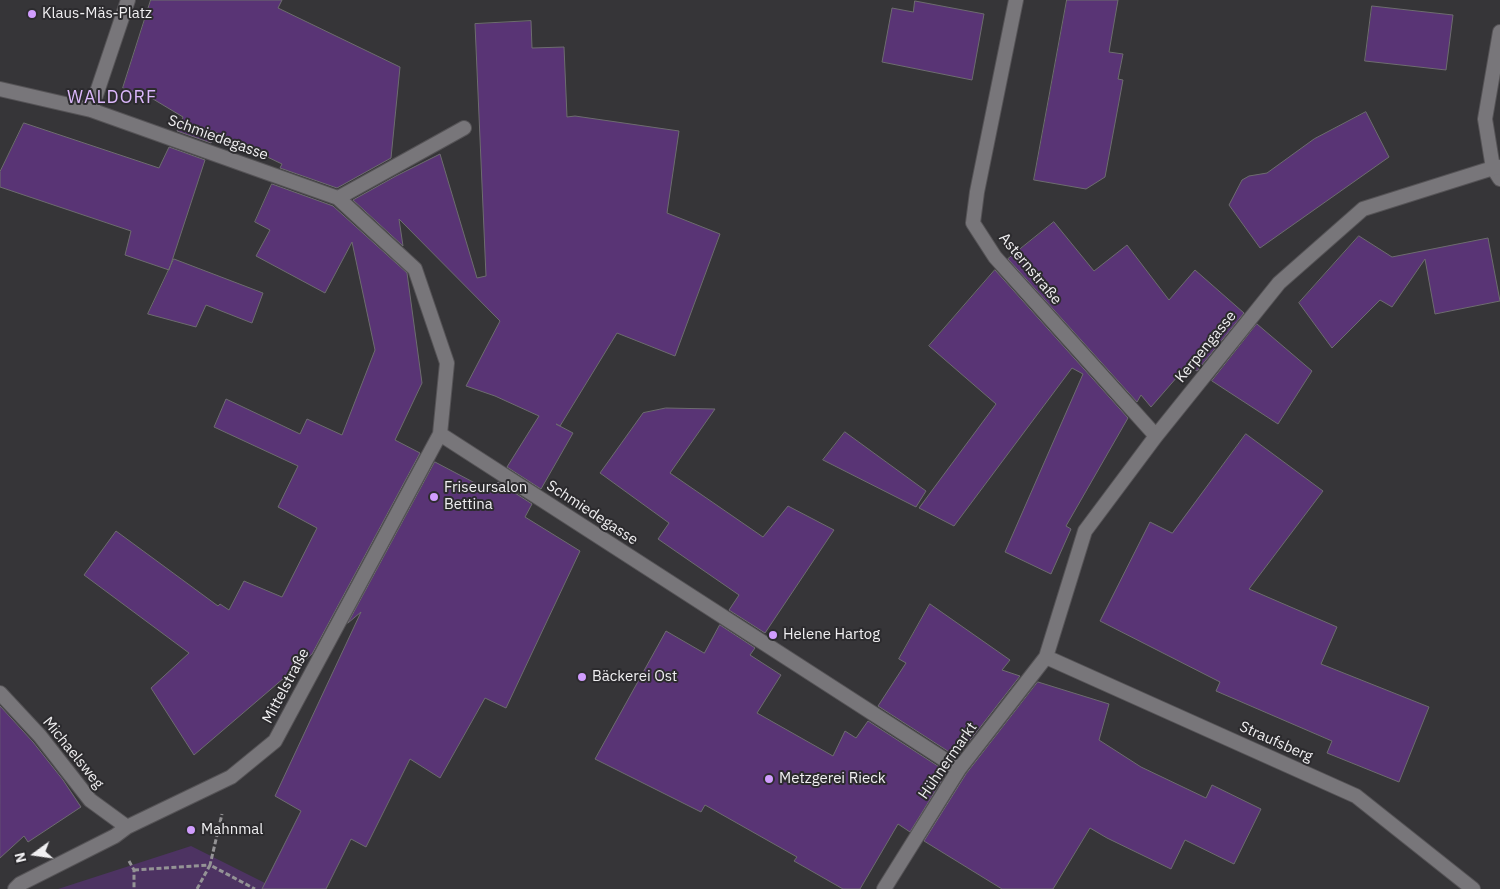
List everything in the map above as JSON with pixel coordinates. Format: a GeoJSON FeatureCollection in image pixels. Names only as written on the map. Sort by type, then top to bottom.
{"type":"FeatureCollection","features":[{"type":"Feature","properties":{"kind":"street"},"geometry":{"type":"LineString","coordinates":[[91,110],[128,0]]}},
{"type":"Feature","properties":{"kind":"street","name":"Asternstraße"},"geometry":{"type":"LineString","coordinates":[[1016,0],[977,192],[974,223],[996,257],[1156,436]]}},
{"type":"Feature","properties":{"kind":"street"},"geometry":{"type":"LineString","coordinates":[[1498,171],[1486,119],[1500,32]]}},
{"type":"Feature","properties":{"kind":"street","name":"Schmiedegasse"},"geometry":{"type":"LineString","coordinates":[[0,89],[91,110],[338,198],[415,269],[447,363],[440,434],[958,769]]}},
{"type":"Feature","properties":{"kind":"street"},"geometry":{"type":"LineString","coordinates":[[338,198],[464,128]]}},
{"type":"Feature","properties":{"kind":"street","name":"Kerpengasse"},"geometry":{"type":"LineString","coordinates":[[1046,657],[1085,531],[1156,436],[1279,283],[1363,210],[1498,171]]}},
{"type":"Feature","properties":{"kind":"street","name":"Mittelstraße"},"geometry":{"type":"LineString","coordinates":[[15,889],[20,884],[115,836],[127,827],[231,777],[274,741],[440,434]]}},
{"type":"Feature","properties":{"kind":"street","name":"Hühnermarkt"},"geometry":{"type":"LineString","coordinates":[[884,889],[958,769],[1046,657]]}},
{"type":"Feature","properties":{"kind":"street","name":"Straufsberg"},"geometry":{"type":"LineString","coordinates":[[1046,657],[1356,796],[1473,889]]}},
{"type":"Feature","properties":{"kind":"street","name":"Michaelsweg"},"geometry":{"type":"LineString","coordinates":[[0,693],[40,736],[90,800],[127,827]]}},
{"type":"Feature","properties":{"kind":"path"},"geometry":{"type":"LineString","coordinates":[[197,889],[210,865],[231,777]]}},
{"type":"Feature","properties":{"kind":"path"},"geometry":{"type":"LineString","coordinates":[[134,889],[134,870],[210,865],[255,889]]}},
{"type":"Feature","properties":{"kind":"shaded area"},"geometry":{"type":"Polygon","coordinates":[[[191,846],[277,889],[58,889],[191,846]]]}},
{"type":"Feature","properties":{"kind":"building"},"geometry":{"type":"Polygon","coordinates":[[[151,0],[282,0],[278,8],[400,67],[391,158],[337,188],[280,168],[282,164],[215,132],[211,143],[177,131],[183,117],[148,96],[123,88],[151,0]]]}},
{"type":"Feature","properties":{"kind":"building"},"geometry":{"type":"Polygon","coordinates":[[[1067,0],[1118,0],[1109,52],[1123,54],[1118,79],[1123,80],[1105,177],[1086,189],[1034,180],[1067,0]]]}},
{"type":"Feature","properties":{"kind":"building"},"geometry":{"type":"Polygon","coordinates":[[[915,1],[984,14],[972,80],[882,62],[892,8],[913,12],[915,1]]]}},
{"type":"Feature","properties":{"kind":"building"},"geometry":{"type":"Polygon","coordinates":[[[1372,6],[1453,15],[1446,70],[1365,61],[1372,6]]]}},
{"type":"Feature","properties":{"kind":"building"},"geometry":{"type":"Polygon","coordinates":[[[531,21],[532,48],[564,47],[567,117],[575,116],[679,131],[667,213],[720,234],[675,356],[617,333],[560,426],[556,424],[573,433],[541,489],[507,467],[539,416],[495,396],[466,386],[500,321],[399,219],[403,246],[353,200],[440,154],[477,278],[486,276],[475,24],[531,21]]]}},
{"type":"Feature","properties":{"kind":"building"},"geometry":{"type":"Polygon","coordinates":[[[1366,112],[1389,157],[1260,248],[1229,205],[1242,180],[1249,176],[1267,173],[1314,139],[1366,112]]]}},
{"type":"Feature","properties":{"kind":"building"},"geometry":{"type":"Polygon","coordinates":[[[24,123],[159,168],[169,147],[205,160],[169,270],[125,255],[131,231],[0,187],[0,172],[24,123]]]}},
{"type":"Feature","properties":{"kind":"building"},"geometry":{"type":"Polygon","coordinates":[[[272,184],[333,206],[407,273],[422,383],[395,440],[420,453],[312,654],[194,755],[151,688],[189,653],[84,575],[116,531],[218,606],[220,604],[229,610],[244,581],[282,597],[317,528],[278,507],[298,466],[214,427],[226,399],[300,434],[307,419],[342,435],[375,350],[352,242],[325,293],[256,256],[270,230],[255,222],[272,184]]]}},
{"type":"Feature","properties":{"kind":"building"},"geometry":{"type":"Polygon","coordinates":[[[1054,222],[1094,271],[1127,245],[1169,300],[1195,270],[1244,313],[1197,371],[1192,368],[1191,361],[1151,407],[1141,395],[1137,402],[1008,259],[1054,222]]]}},
{"type":"Feature","properties":{"kind":"building"},"geometry":{"type":"Polygon","coordinates":[[[1359,236],[1392,257],[1488,238],[1500,301],[1435,314],[1425,259],[1392,307],[1380,300],[1332,348],[1299,303],[1359,236]]]}},
{"type":"Feature","properties":{"kind":"building"},"geometry":{"type":"Polygon","coordinates":[[[174,259],[263,293],[252,323],[206,305],[196,327],[148,314],[174,259]]]}},
{"type":"Feature","properties":{"kind":"building"},"geometry":{"type":"Polygon","coordinates":[[[995,270],[1128,418],[1066,526],[1071,529],[1051,574],[1005,552],[1083,374],[1072,368],[954,526],[919,508],[996,404],[929,346],[995,270]]]}},
{"type":"Feature","properties":{"kind":"building"},"geometry":{"type":"Polygon","coordinates":[[[1257,324],[1312,371],[1278,424],[1212,381],[1257,324]]]}},
{"type":"Feature","properties":{"kind":"building"},"geometry":{"type":"Polygon","coordinates":[[[666,408],[715,409],[670,473],[763,537],[788,506],[834,530],[765,633],[729,610],[739,595],[658,539],[669,523],[600,473],[643,413],[666,408]]]}},
{"type":"Feature","properties":{"kind":"building"},"geometry":{"type":"Polygon","coordinates":[[[845,432],[926,491],[916,507],[823,460],[845,432]]]}},
{"type":"Feature","properties":{"kind":"building"},"geometry":{"type":"Polygon","coordinates":[[[1246,434],[1323,491],[1249,589],[1337,627],[1321,664],[1429,707],[1399,782],[1327,753],[1332,741],[1216,691],[1220,682],[1100,621],[1150,522],[1172,533],[1246,434]]]}},
{"type":"Feature","properties":{"kind":"building"},"geometry":{"type":"Polygon","coordinates":[[[435,462],[492,492],[498,482],[532,504],[525,517],[580,551],[506,708],[485,698],[440,778],[410,759],[366,847],[351,839],[326,889],[262,889],[301,811],[275,796],[361,612],[348,623],[435,462]]]}},
{"type":"Feature","properties":{"kind":"building"},"geometry":{"type":"Polygon","coordinates":[[[930,604],[1010,660],[1002,670],[1020,676],[957,757],[878,706],[906,663],[899,659],[930,604]]]}},
{"type":"Feature","properties":{"kind":"building"},"geometry":{"type":"Polygon","coordinates":[[[720,625],[755,648],[750,655],[781,675],[757,713],[833,756],[845,731],[856,738],[868,721],[947,772],[910,832],[898,824],[860,889],[843,889],[794,861],[797,857],[705,805],[701,812],[595,759],[666,631],[704,653],[720,625]]]}},
{"type":"Feature","properties":{"kind":"building"},"geometry":{"type":"Polygon","coordinates":[[[1038,682],[1109,704],[1099,740],[1141,767],[1206,798],[1212,785],[1261,809],[1234,864],[1185,840],[1171,869],[1090,828],[1053,889],[1002,889],[924,841],[966,774],[1038,682]]]}},
{"type":"Feature","properties":{"kind":"building"},"geometry":{"type":"Polygon","coordinates":[[[0,706],[33,742],[63,780],[81,807],[28,842],[24,836],[0,858],[0,706]]]}},
{"type":"Feature","properties":{"kind":"place","name":"Klaus-Mäs-Platz"},"geometry":{"type":"Point","coordinates":[32,14]}},
{"type":"Feature","properties":{"kind":"place","name":"Friseursalon Bettina"},"geometry":{"type":"Point","coordinates":[434,497]}},
{"type":"Feature","properties":{"kind":"place","name":"Helene Hartog"},"geometry":{"type":"Point","coordinates":[773,635]}},
{"type":"Feature","properties":{"kind":"place","name":"Bäckerei Ost"},"geometry":{"type":"Point","coordinates":[582,677]}},
{"type":"Feature","properties":{"kind":"place","name":"Metzgerei Rieck"},"geometry":{"type":"Point","coordinates":[769,779]}},
{"type":"Feature","properties":{"kind":"place","name":"Mahnmal"},"geometry":{"type":"Point","coordinates":[191,830]}},
{"type":"Feature","properties":{"kind":"district","name":"WALDORF"},"geometry":{"type":"Point","coordinates":[112,98]}}]}
